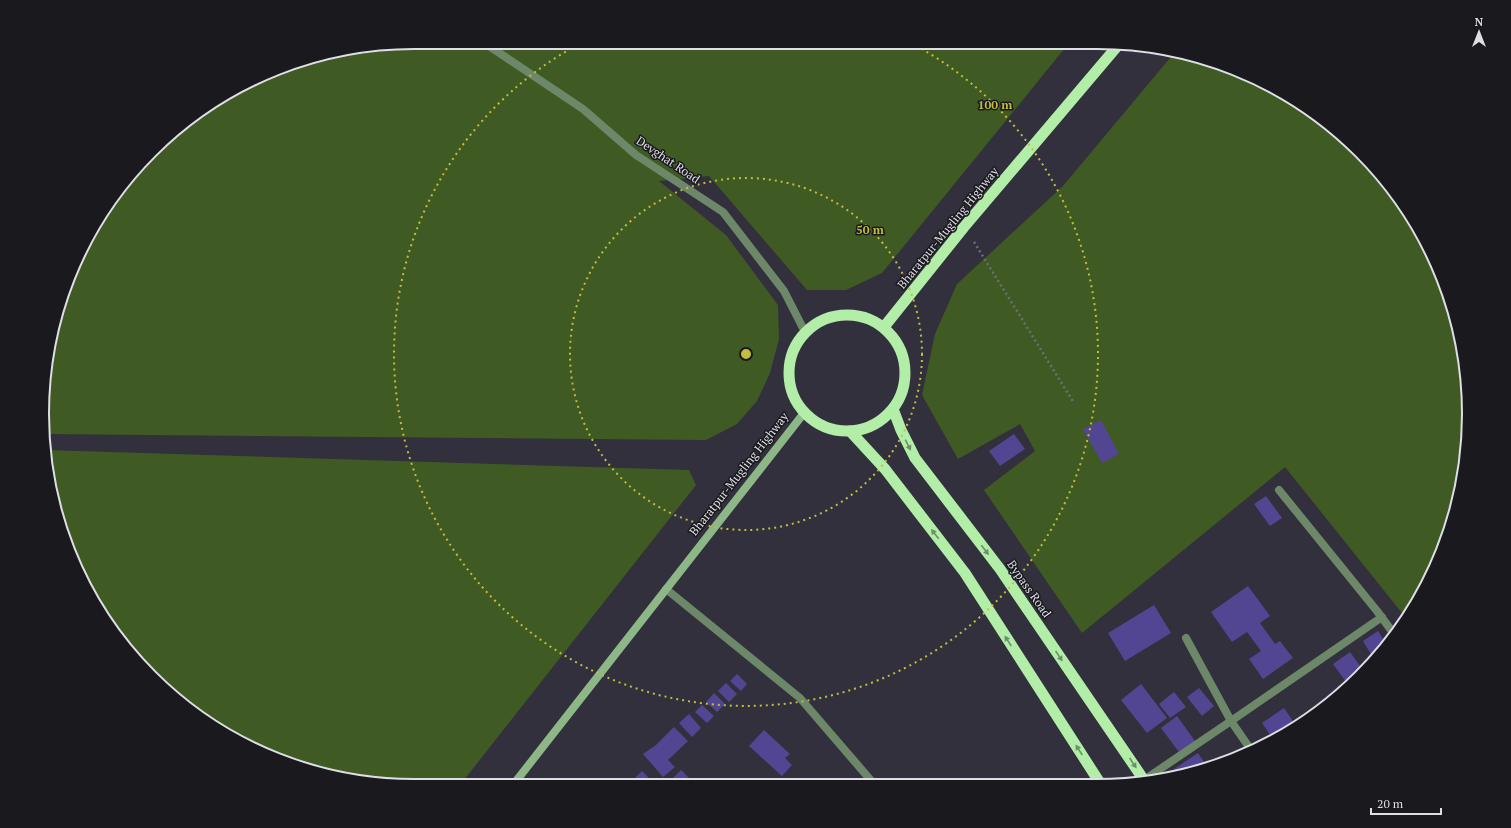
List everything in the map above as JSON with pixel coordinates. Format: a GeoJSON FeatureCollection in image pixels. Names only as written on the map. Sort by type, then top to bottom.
{"type":"FeatureCollection","features":[{"type":"Feature","properties":{"kind":"highway","name":"Bharatpur-Mugling Highway"},"geometry":{"type":"LineString","coordinates":[[804,413],[825,427],[850,431],[874,425],[893,409],[905,381],[902,352],[884,328],[964,227],[1114,50]]}},
{"type":"Feature","properties":{"kind":"highway"},"geometry":{"type":"LineString","coordinates":[[804,413],[790,387],[790,358],[805,332],[823,319],[844,314],[865,317],[884,328]]}},
{"type":"Feature","properties":{"kind":"highway","name":"Bypass Road"},"geometry":{"type":"LineString","coordinates":[[893,409],[901,430],[915,458],[1000,570],[1141,776]]}},
{"type":"Feature","properties":{"kind":"highway"},"geometry":{"type":"LineString","coordinates":[[850,431],[885,469],[965,573],[1097,779]]}},
{"type":"Feature","properties":{"kind":"main road","name":"Bharatpur-Mugling Highway"},"geometry":{"type":"LineString","coordinates":[[518,779],[804,413]]}},
{"type":"Feature","properties":{"kind":"street","name":"Devghat Road"},"geometry":{"type":"LineString","coordinates":[[493,49],[583,109],[636,155],[723,212],[784,291],[805,332]]}},
{"type":"Feature","properties":{"kind":"street"},"geometry":{"type":"LineString","coordinates":[[1279,490],[1391,630]]}},
{"type":"Feature","properties":{"kind":"street"},"geometry":{"type":"LineString","coordinates":[[666,589],[800,698],[870,779]]}},
{"type":"Feature","properties":{"kind":"street"},"geometry":{"type":"LineString","coordinates":[[1156,774],[1382,617]]}},
{"type":"Feature","properties":{"kind":"street"},"geometry":{"type":"LineString","coordinates":[[1186,638],[1231,721],[1247,746]]}},
{"type":"Feature","properties":{"kind":"path"},"geometry":{"type":"LineString","coordinates":[[964,227],[1074,403]]}},
{"type":"Feature","properties":{"kind":"green space"},"geometry":{"type":"Polygon","coordinates":[[[414,49],[1064,49],[882,273],[846,290],[807,290],[709,176],[659,181],[726,235],[778,305],[779,339],[770,373],[757,401],[737,424],[706,440],[50,434],[49,414],[52,366],[61,320],[77,274],[98,231],[124,192],[156,156],[192,124],[231,98],[274,77],[297,68],[320,61],[366,52],[414,49]]]}},
{"type":"Feature","properties":{"kind":"green space"},"geometry":{"type":"Polygon","coordinates":[[[1171,57],[1214,68],[1237,77],[1280,98],[1319,124],[1338,140],[1355,156],[1387,192],[1413,232],[1434,274],[1443,297],[1450,320],[1459,366],[1462,414],[1459,462],[1450,508],[1434,554],[1413,596],[1402,613],[1285,467],[1082,633],[984,490],[1035,451],[1020,424],[958,459],[922,395],[935,334],[957,284],[1063,186],[1171,57]]]}},
{"type":"Feature","properties":{"kind":"green space"},"geometry":{"type":"Polygon","coordinates":[[[51,450],[689,470],[696,485],[465,779],[390,778],[366,776],[320,767],[274,751],[231,730],[211,717],[192,704],[156,672],[124,636],[111,617],[98,596],[77,554],[61,508],[51,450]]]}},
{"type":"Feature","properties":{"kind":"building"},"geometry":{"type":"Polygon","coordinates":[[[1101,420],[1119,454],[1102,463],[1083,429],[1101,420]]]}},
{"type":"Feature","properties":{"kind":"building"},"geometry":{"type":"Polygon","coordinates":[[[1014,434],[1025,449],[1000,466],[989,451],[1014,434]]]}},
{"type":"Feature","properties":{"kind":"building"},"geometry":{"type":"Polygon","coordinates":[[[1266,496],[1282,518],[1270,526],[1254,504],[1266,496]]]}},
{"type":"Feature","properties":{"kind":"building"},"geometry":{"type":"Polygon","coordinates":[[[1248,586],[1270,616],[1260,623],[1275,644],[1280,641],[1293,658],[1263,679],[1249,659],[1261,651],[1247,632],[1232,642],[1211,612],[1248,586]]]}},
{"type":"Feature","properties":{"kind":"building"},"geometry":{"type":"Polygon","coordinates":[[[1154,605],[1171,633],[1125,661],[1108,633],[1154,605]]]}},
{"type":"Feature","properties":{"kind":"building"},"geometry":{"type":"Polygon","coordinates":[[[1378,631],[1384,640],[1371,655],[1363,641],[1378,631]]]}},
{"type":"Feature","properties":{"kind":"building"},"geometry":{"type":"Polygon","coordinates":[[[1350,652],[1360,666],[1345,681],[1333,664],[1350,652]]]}},
{"type":"Feature","properties":{"kind":"building"},"geometry":{"type":"Polygon","coordinates":[[[737,674],[747,684],[741,691],[730,681],[737,674]]]}},
{"type":"Feature","properties":{"kind":"building"},"geometry":{"type":"Polygon","coordinates":[[[726,683],[737,694],[729,702],[718,691],[726,683]]]}},
{"type":"Feature","properties":{"kind":"building"},"geometry":{"type":"Polygon","coordinates":[[[1141,684],[1167,718],[1147,733],[1121,700],[1141,684]]]}},
{"type":"Feature","properties":{"kind":"building"},"geometry":{"type":"Polygon","coordinates":[[[1199,688],[1214,706],[1202,716],[1187,697],[1199,688]]]}},
{"type":"Feature","properties":{"kind":"building"},"geometry":{"type":"Polygon","coordinates":[[[1174,692],[1186,707],[1170,718],[1159,704],[1174,692]]]}},
{"type":"Feature","properties":{"kind":"building"},"geometry":{"type":"Polygon","coordinates":[[[714,693],[725,704],[717,712],[706,702],[714,693]]]}},
{"type":"Feature","properties":{"kind":"building"},"geometry":{"type":"Polygon","coordinates":[[[702,705],[714,716],[707,723],[695,712],[702,705]]]}},
{"type":"Feature","properties":{"kind":"building"},"geometry":{"type":"Polygon","coordinates":[[[1284,708],[1293,721],[1270,735],[1262,723],[1284,708]]]}},
{"type":"Feature","properties":{"kind":"building"},"geometry":{"type":"Polygon","coordinates":[[[689,714],[701,728],[692,737],[679,723],[689,714]]]}},
{"type":"Feature","properties":{"kind":"building"},"geometry":{"type":"Polygon","coordinates":[[[1177,716],[1195,741],[1179,752],[1161,728],[1177,716]]]}},
{"type":"Feature","properties":{"kind":"building"},"geometry":{"type":"Polygon","coordinates":[[[674,727],[688,741],[668,760],[675,767],[663,777],[643,754],[656,745],[674,727]]]}},
{"type":"Feature","properties":{"kind":"building"},"geometry":{"type":"Polygon","coordinates":[[[764,730],[790,754],[785,758],[792,765],[782,776],[749,746],[764,730]]]}},
{"type":"Feature","properties":{"kind":"building"},"geometry":{"type":"Polygon","coordinates":[[[1198,753],[1205,763],[1175,771],[1174,769],[1198,753]]]}},
{"type":"Feature","properties":{"kind":"building"},"geometry":{"type":"Polygon","coordinates":[[[681,770],[690,779],[672,779],[681,770]]]}},
{"type":"Feature","properties":{"kind":"building"},"geometry":{"type":"Polygon","coordinates":[[[642,771],[650,779],[634,779],[642,771]]]}}]}
